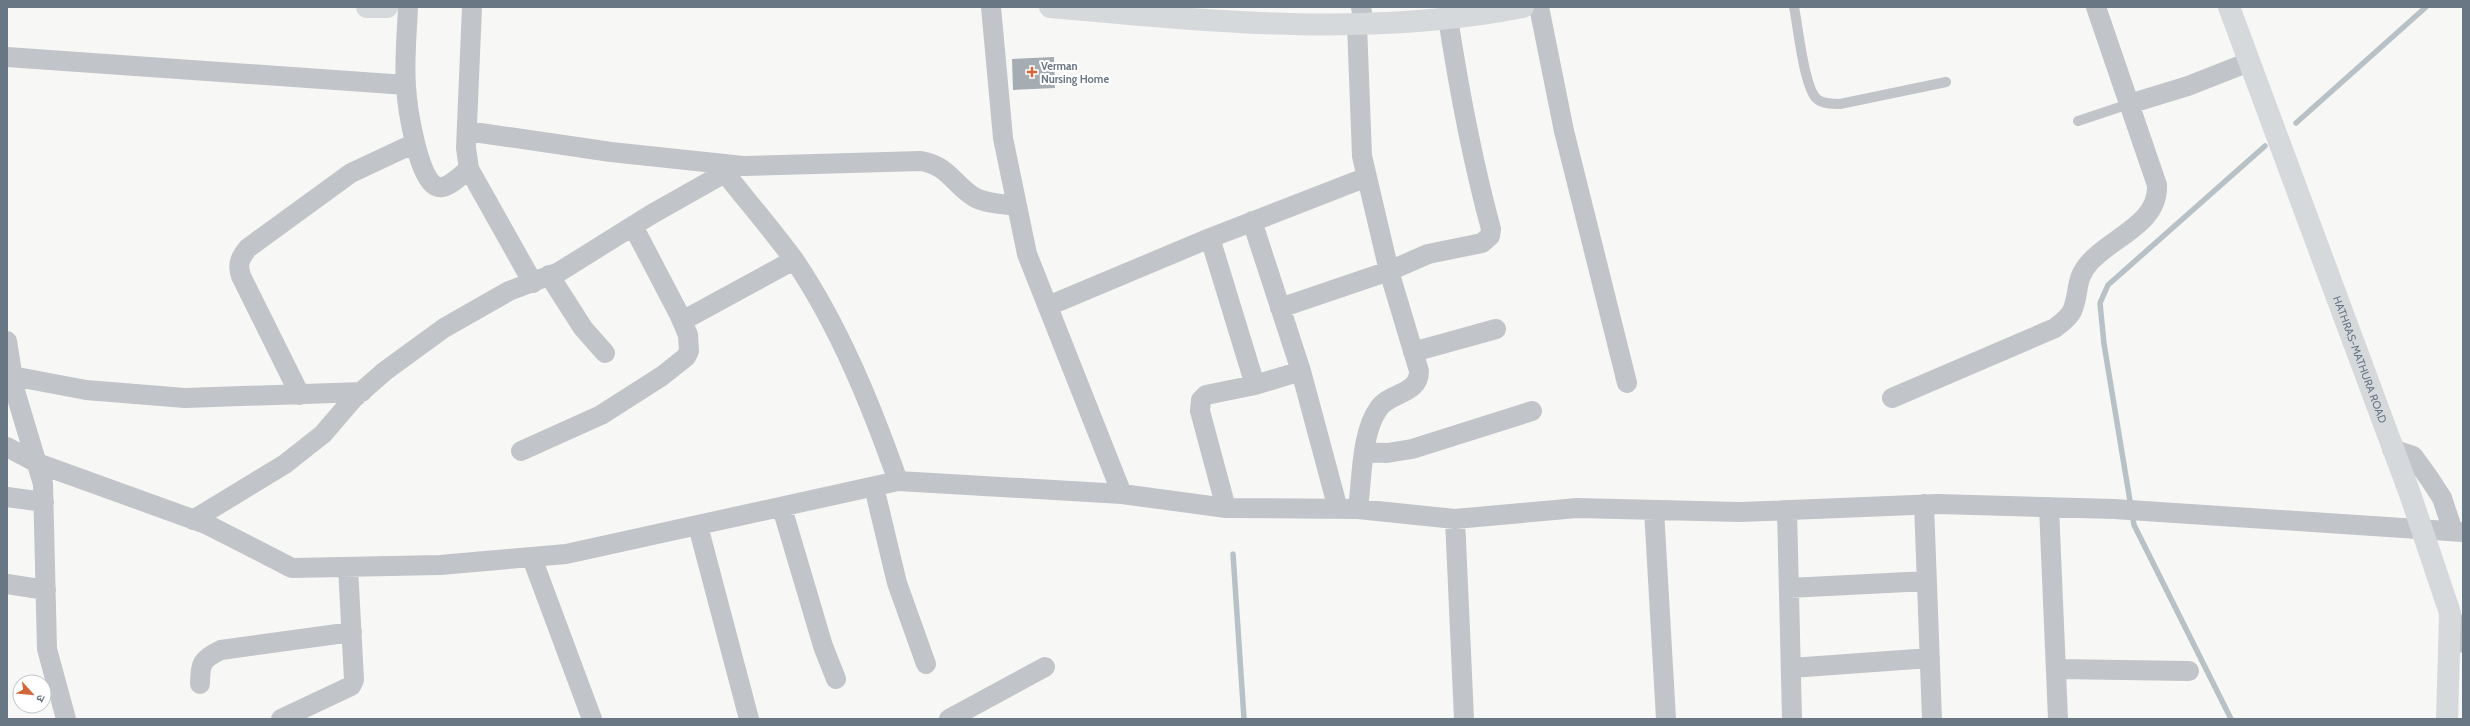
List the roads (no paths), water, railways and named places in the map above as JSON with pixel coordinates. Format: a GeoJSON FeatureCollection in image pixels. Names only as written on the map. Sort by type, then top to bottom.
{"type":"FeatureCollection","features":[{"type":"Feature","properties":{"kind":"highway"},"geometry":{"type":"LineString","coordinates":[[367,7],[387,7]]}},
{"type":"Feature","properties":{"kind":"highway"},"geometry":{"type":"LineString","coordinates":[[1050,7],[1175,12],[1293,24],[1361,19],[1448,18],[1523,7]]}},
{"type":"Feature","properties":{"kind":"highway","name":"HATHRAS-MATHURA ROAD"},"geometry":{"type":"LineString","coordinates":[[2229,7],[2434,561],[2450,614],[2447,719]]}},
{"type":"Feature","properties":{"kind":"street"},"geometry":{"type":"LineString","coordinates":[[408,7],[406,85],[415,143],[426,177],[432,185],[446,187],[469,169]]}},
{"type":"Feature","properties":{"kind":"street"},"geometry":{"type":"LineString","coordinates":[[472,7],[467,131],[469,169],[541,279],[604,353]]}},
{"type":"Feature","properties":{"kind":"street"},"geometry":{"type":"LineString","coordinates":[[991,7],[1004,138],[1027,254],[1122,494]]}},
{"type":"Feature","properties":{"kind":"street"},"geometry":{"type":"LineString","coordinates":[[1539,7],[1564,131],[1627,383]]}},
{"type":"Feature","properties":{"kind":"street"},"geometry":{"type":"LineString","coordinates":[[1892,398],[2044,334],[2066,319],[2072,311],[2077,286],[2083,272],[2090,262],[2152,210],[2158,196],[2157,185],[2096,7]]}},
{"type":"Feature","properties":{"kind":"street"},"geometry":{"type":"LineString","coordinates":[[1280,308],[1389,271],[1428,254],[1482,243],[1490,236],[1491,229],[1468,136],[1448,18]]}},
{"type":"Feature","properties":{"kind":"street"},"geometry":{"type":"LineString","coordinates":[[1358,510],[1368,425],[1380,406],[1407,391],[1419,379],[1419,371],[1412,352],[1389,271],[1362,156],[1361,19]]}},
{"type":"Feature","properties":{"kind":"street"},"geometry":{"type":"LineString","coordinates":[[7,57],[406,85]]}},
{"type":"Feature","properties":{"kind":"street"},"geometry":{"type":"LineString","coordinates":[[2129,104],[2188,86],[2249,62]]}},
{"type":"Feature","properties":{"kind":"street"},"geometry":{"type":"LineString","coordinates":[[467,131],[731,169],[921,161],[933,163],[945,170],[975,197],[988,202],[1017,206]]}},
{"type":"Feature","properties":{"kind":"street"},"geometry":{"type":"LineString","coordinates":[[300,395],[241,276],[238,266],[241,257],[248,248],[351,173],[415,143]]}},
{"type":"Feature","properties":{"kind":"street"},"geometry":{"type":"LineString","coordinates":[[193,520],[285,464],[323,434],[362,392],[385,371],[444,328],[509,291],[559,272],[633,226],[731,169]]}},
{"type":"Feature","properties":{"kind":"street"},"geometry":{"type":"LineString","coordinates":[[731,169],[794,260],[835,331],[866,398],[898,481]]}},
{"type":"Feature","properties":{"kind":"street"},"geometry":{"type":"LineString","coordinates":[[1048,306],[1252,221],[1367,177]]}},
{"type":"Feature","properties":{"kind":"street"},"geometry":{"type":"LineString","coordinates":[[1252,221],[1301,371],[1338,509]]}},
{"type":"Feature","properties":{"kind":"street"},"geometry":{"type":"LineString","coordinates":[[521,451],[601,415],[662,376],[686,357],[690,346],[682,321],[633,226]]}},
{"type":"Feature","properties":{"kind":"street"},"geometry":{"type":"LineString","coordinates":[[1210,238],[1255,385]]}},
{"type":"Feature","properties":{"kind":"street"},"geometry":{"type":"LineString","coordinates":[[682,321],[794,260]]}},
{"type":"Feature","properties":{"kind":"street"},"geometry":{"type":"LineString","coordinates":[[1412,352],[1496,329]]}},
{"type":"Feature","properties":{"kind":"street"},"geometry":{"type":"LineString","coordinates":[[7,341],[14,391],[43,484],[47,649],[66,719]]}},
{"type":"Feature","properties":{"kind":"street"},"geometry":{"type":"LineString","coordinates":[[1226,508],[1200,405],[1206,395],[1255,385],[1301,371]]}},
{"type":"Feature","properties":{"kind":"street"},"geometry":{"type":"LineString","coordinates":[[12,376],[86,390],[185,398],[362,392]]}},
{"type":"Feature","properties":{"kind":"street"},"geometry":{"type":"LineString","coordinates":[[1365,452],[1387,453],[1412,449],[1532,411]]}},
{"type":"Feature","properties":{"kind":"street"},"geometry":{"type":"LineString","coordinates":[[7,447],[37,463],[193,520],[292,568],[440,565],[566,554],[782,508],[898,481],[1122,494],[1226,508],[1338,509],[1455,519],[1577,508],[1740,512],[1924,504],[2114,509],[2458,532],[2442,498],[2413,456],[2392,449]]}},
{"type":"Feature","properties":{"kind":"street"},"geometry":{"type":"LineString","coordinates":[[874,487],[897,583],[926,664]]}},
{"type":"Feature","properties":{"kind":"street"},"geometry":{"type":"LineString","coordinates":[[7,497],[44,502]]}},
{"type":"Feature","properties":{"kind":"street"},"geometry":{"type":"LineString","coordinates":[[1924,504],[1932,719]]}},
{"type":"Feature","properties":{"kind":"street"},"geometry":{"type":"LineString","coordinates":[[2049,507],[2058,719]]}},
{"type":"Feature","properties":{"kind":"street"},"geometry":{"type":"LineString","coordinates":[[782,508],[823,646],[836,679]]}},
{"type":"Feature","properties":{"kind":"street"},"geometry":{"type":"LineString","coordinates":[[1654,510],[1666,719]]}},
{"type":"Feature","properties":{"kind":"street"},"geometry":{"type":"LineString","coordinates":[[1786,510],[1792,719]]}},
{"type":"Feature","properties":{"kind":"street"},"geometry":{"type":"LineString","coordinates":[[1455,519],[1464,719]]}},
{"type":"Feature","properties":{"kind":"street"},"geometry":{"type":"LineString","coordinates":[[698,526],[749,719]]}},
{"type":"Feature","properties":{"kind":"street"},"geometry":{"type":"LineString","coordinates":[[532,558],[592,719]]}},
{"type":"Feature","properties":{"kind":"street"},"geometry":{"type":"LineString","coordinates":[[282,719],[351,686],[354,680],[348,567]]}},
{"type":"Feature","properties":{"kind":"street"},"geometry":{"type":"LineString","coordinates":[[1788,588],[1927,581]]}},
{"type":"Feature","properties":{"kind":"street"},"geometry":{"type":"LineString","coordinates":[[7,584],[46,590]]}},
{"type":"Feature","properties":{"kind":"street"},"geometry":{"type":"LineString","coordinates":[[2450,614],[2463,642]]}},
{"type":"Feature","properties":{"kind":"street"},"geometry":{"type":"LineString","coordinates":[[200,684],[200,669],[203,661],[221,650],[352,632]]}},
{"type":"Feature","properties":{"kind":"street"},"geometry":{"type":"LineString","coordinates":[[1791,668],[1930,658]]}},
{"type":"Feature","properties":{"kind":"street"},"geometry":{"type":"LineString","coordinates":[[949,719],[1045,666]]}},
{"type":"Feature","properties":{"kind":"street"},"geometry":{"type":"LineString","coordinates":[[2056,669],[2189,671]]}},
{"type":"Feature","properties":{"kind":"lane"},"geometry":{"type":"LineString","coordinates":[[1794,7],[1808,85],[1816,99],[1825,103],[1840,104],[1946,82]]}},
{"type":"Feature","properties":{"kind":"lane"},"geometry":{"type":"LineString","coordinates":[[2078,121],[2129,104]]}},
{"type":"Feature","properties":{"kind":"waterway"},"geometry":{"type":"LineString","coordinates":[[2296,123],[2426,7]]}},
{"type":"Feature","properties":{"kind":"waterway"},"geometry":{"type":"LineString","coordinates":[[2231,719],[2134,525],[2104,344],[2100,303],[2108,285],[2265,146]]}},
{"type":"Feature","properties":{"kind":"waterway"},"geometry":{"type":"LineString","coordinates":[[1233,554],[1244,719]]}},
{"type":"Feature","properties":{"kind":"place","name":"Verman Nursing Home"},"geometry":{"type":"Point","coordinates":[1032,72]}}]}
